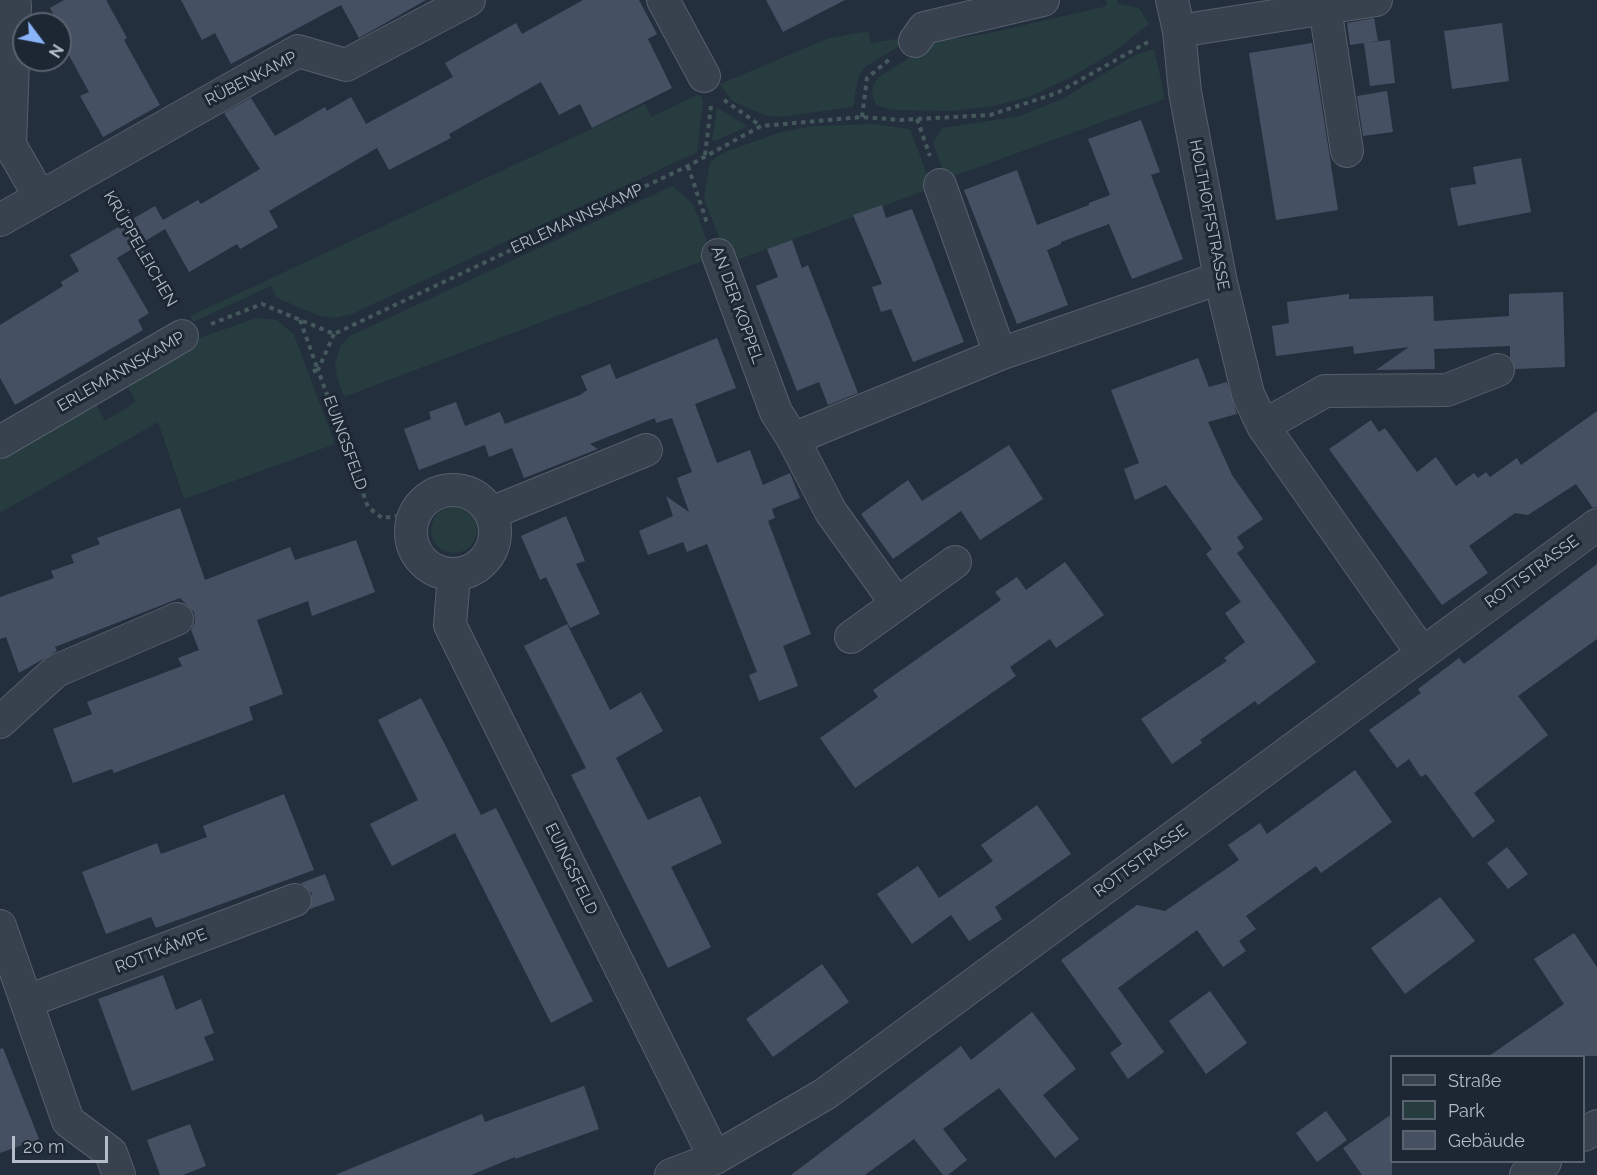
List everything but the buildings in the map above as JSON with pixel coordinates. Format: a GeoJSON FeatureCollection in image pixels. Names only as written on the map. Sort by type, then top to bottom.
{"type":"FeatureCollection","features":[{"type":"Feature","properties":{"kind":"street"},"geometry":{"type":"LineString","coordinates":[[12,0],[15,5],[10,145],[40,197]]}},
{"type":"Feature","properties":{"kind":"street","name":"RÜBENKAMP"},"geometry":{"type":"LineString","coordinates":[[92,167],[298,51],[346,65],[469,0]]}},
{"type":"Feature","properties":{"kind":"street"},"geometry":{"type":"LineString","coordinates":[[663,0],[704,76]]}},
{"type":"Feature","properties":{"kind":"street"},"geometry":{"type":"LineString","coordinates":[[915,41],[924,28],[1043,0]]}},
{"type":"Feature","properties":{"kind":"street","name":"HOLTHOFFSTRASSE"},"geometry":{"type":"LineString","coordinates":[[1172,0],[1179,31],[1185,92],[1220,278],[1248,394],[1263,426],[1422,653]]}},
{"type":"Feature","properties":{"kind":"street"},"geometry":{"type":"LineString","coordinates":[[1179,31],[1376,0]]}},
{"type":"Feature","properties":{"kind":"street"},"geometry":{"type":"LineString","coordinates":[[1325,9],[1347,151]]}},
{"type":"Feature","properties":{"kind":"street"},"geometry":{"type":"LineString","coordinates":[[0,220],[92,167]]}},
{"type":"Feature","properties":{"kind":"street"},"geometry":{"type":"LineString","coordinates":[[940,185],[1000,354]]}},
{"type":"Feature","properties":{"kind":"street","name":"AN DER KOPPEL"},"geometry":{"type":"LineString","coordinates":[[718,255],[776,412],[831,512],[897,604]]}},
{"type":"Feature","properties":{"kind":"street"},"geometry":{"type":"LineString","coordinates":[[793,440],[1000,354],[1220,278]]}},
{"type":"Feature","properties":{"kind":"street","name":"ERLEMANNSKAMP"},"geometry":{"type":"LineString","coordinates":[[0,442],[185,334]]}},
{"type":"Feature","properties":{"kind":"street"},"geometry":{"type":"LineString","coordinates":[[1263,426],[1325,391],[1447,390],[1498,370]]}},
{"type":"Feature","properties":{"kind":"street"},"geometry":{"type":"LineString","coordinates":[[491,513],[646,450]]}},
{"type":"Feature","properties":{"kind":"street"},"geometry":{"type":"LineString","coordinates":[[446,490],[472,494],[483,502],[491,513],[495,526],[490,553],[481,564],[468,572],[440,573],[427,566],[417,556],[411,542],[410,528],[414,514],[433,494],[446,490]]}},
{"type":"Feature","properties":{"kind":"street","name":"ROTTSTRASSE"},"geometry":{"type":"LineString","coordinates":[[671,1175],[715,1158],[825,1094],[1597,525]]}},
{"type":"Feature","properties":{"kind":"street"},"geometry":{"type":"LineString","coordinates":[[851,637],[955,562]]}},
{"type":"Feature","properties":{"kind":"street","name":"EUINGSFELD"},"geometry":{"type":"LineString","coordinates":[[454,574],[450,625],[715,1158]]}},
{"type":"Feature","properties":{"kind":"street"},"geometry":{"type":"LineString","coordinates":[[0,722],[57,671],[177,619]]}},
{"type":"Feature","properties":{"kind":"street","name":"ROTTKÄMPE"},"geometry":{"type":"LineString","coordinates":[[28,1001],[295,900]]}},
{"type":"Feature","properties":{"kind":"street"},"geometry":{"type":"LineString","coordinates":[[0,926],[68,1121],[111,1154],[119,1175]]}},
{"type":"Feature","properties":{"kind":"street"},"geometry":{"type":"LineString","coordinates":[[1526,1175],[1542,1163]]}},
{"type":"Feature","properties":{"kind":"path","name":"ERLEMANNSKAMP"},"geometry":{"type":"LineString","coordinates":[[185,334],[262,304],[334,334],[688,166],[761,126],[862,117],[918,119],[990,115],[1057,93],[1142,45],[1179,31]]}},
{"type":"Feature","properties":{"kind":"path"},"geometry":{"type":"LineString","coordinates":[[862,117],[863,91],[867,78],[915,41]]}},
{"type":"Feature","properties":{"kind":"path"},"geometry":{"type":"LineString","coordinates":[[704,76],[728,105],[761,126]]}},
{"type":"Feature","properties":{"kind":"path"},"geometry":{"type":"LineString","coordinates":[[704,76],[711,108],[705,156]]}},
{"type":"Feature","properties":{"kind":"path"},"geometry":{"type":"LineString","coordinates":[[918,119],[940,185]]}},
{"type":"Feature","properties":{"kind":"path","name":"AN DER KOPPEL"},"geometry":{"type":"LineString","coordinates":[[688,166],[718,255]]}},
{"type":"Feature","properties":{"kind":"path","name":"KRÜPPELEICHEN"},"geometry":{"type":"LineString","coordinates":[[92,167],[185,334]]}},
{"type":"Feature","properties":{"kind":"path","name":"EUINGSFELD"},"geometry":{"type":"LineString","coordinates":[[300,319],[368,507],[382,518],[414,514]]}},
{"type":"Feature","properties":{"kind":"path"},"geometry":{"type":"LineString","coordinates":[[310,372],[318,370],[334,334]]}},
{"type":"Feature","properties":{"kind":"green space"},"geometry":{"type":"Polygon","coordinates":[[[1106,0],[1117,0],[1118,4],[1139,8],[1149,24],[1112,53],[1073,76],[1029,97],[993,106],[951,111],[892,110],[876,105],[872,94],[873,85],[879,77],[953,29],[955,39],[990,33],[1107,6],[1106,0]]]}},
{"type":"Feature","properties":{"kind":"green space"},"geometry":{"type":"Polygon","coordinates":[[[868,31],[871,43],[908,37],[909,40],[865,67],[858,78],[853,107],[779,117],[765,115],[732,101],[720,84],[829,38],[868,31]]]}},
{"type":"Feature","properties":{"kind":"green space"},"geometry":{"type":"Polygon","coordinates":[[[1154,49],[1165,99],[946,179],[933,143],[942,128],[1020,116],[1064,98],[1135,55],[1154,49]]]}},
{"type":"Feature","properties":{"kind":"green space"},"geometry":{"type":"Polygon","coordinates":[[[699,94],[703,100],[697,152],[352,314],[335,318],[320,316],[277,298],[271,286],[193,322],[190,316],[645,104],[651,117],[699,94]]]}},
{"type":"Feature","properties":{"kind":"green space"},"geometry":{"type":"Polygon","coordinates":[[[717,107],[748,126],[715,141],[712,140],[717,107]]]}},
{"type":"Feature","properties":{"kind":"green space"},"geometry":{"type":"Polygon","coordinates":[[[875,124],[910,129],[932,188],[729,263],[704,199],[710,162],[725,152],[781,132],[814,126],[875,124]]]}},
{"type":"Feature","properties":{"kind":"green space"},"geometry":{"type":"Polygon","coordinates":[[[672,186],[693,204],[713,257],[344,397],[335,363],[341,345],[350,336],[672,186]]]}},
{"type":"Feature","properties":{"kind":"green space"},"geometry":{"type":"Polygon","coordinates":[[[256,318],[277,320],[294,335],[335,444],[184,499],[158,422],[0,513],[0,451],[93,398],[105,421],[136,402],[124,381],[202,337],[256,318]]]}},
{"type":"Feature","properties":{"kind":"green space"},"geometry":{"type":"Polygon","coordinates":[[[454,507],[463,508],[470,514],[476,521],[476,539],[470,546],[463,552],[454,553],[445,552],[438,546],[432,539],[431,530],[432,521],[438,514],[445,508],[454,507]]]}}]}
